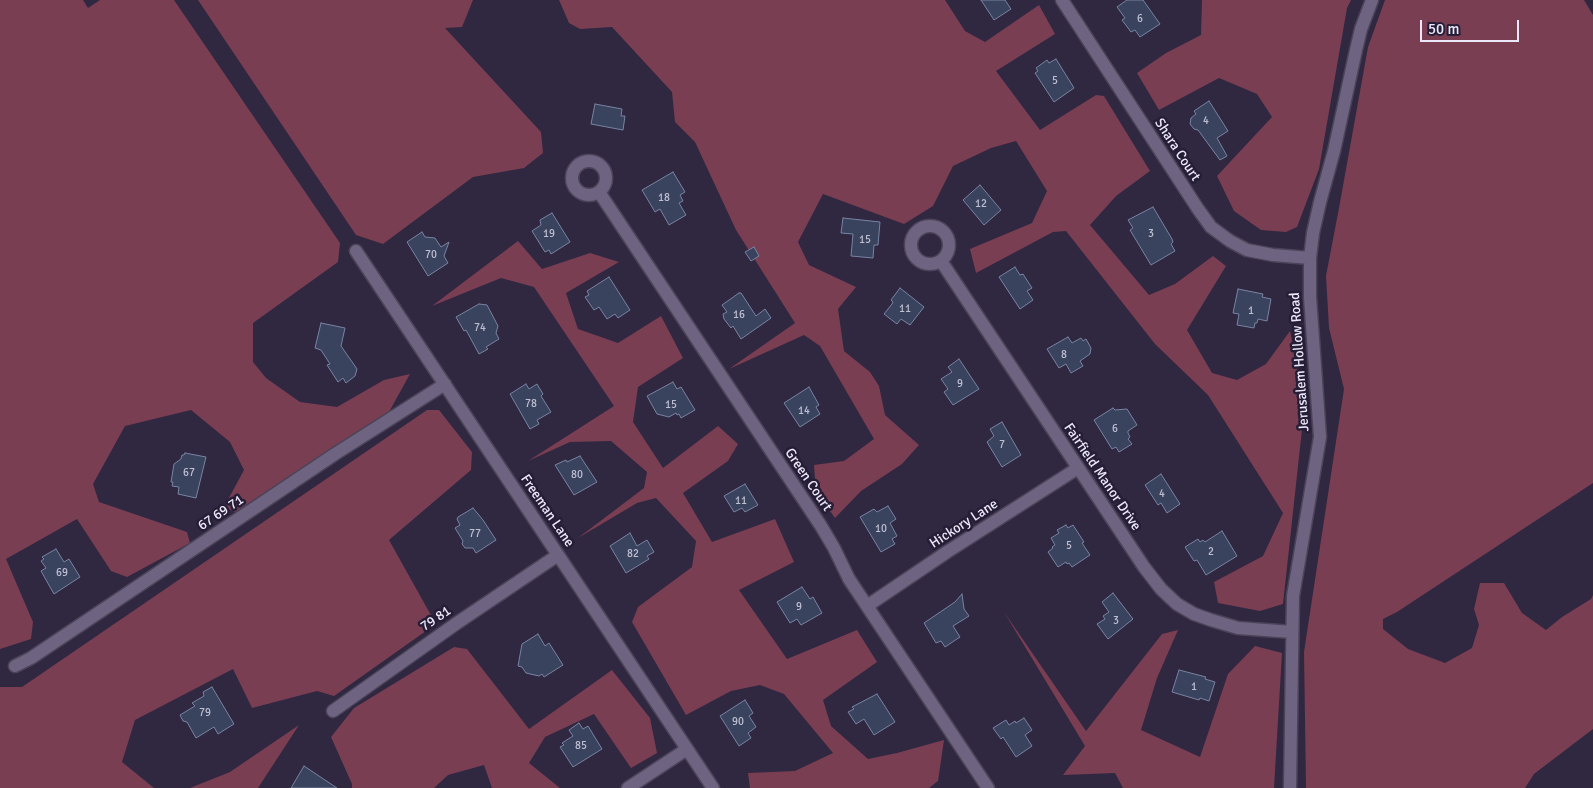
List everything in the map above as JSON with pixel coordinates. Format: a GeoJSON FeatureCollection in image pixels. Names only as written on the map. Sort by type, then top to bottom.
{"type":"FeatureCollection","features":[{"type":"Feature","properties":{"kind":"street","name":"Shara Court"},"geometry":{"type":"LineString","coordinates":[[1062,0],[1198,209],[1212,227],[1230,241],[1247,250],[1273,255],[1310,258]]}},
{"type":"Feature","properties":{"kind":"street","name":"Jerusalem Hollow Road"},"geometry":{"type":"LineString","coordinates":[[1290,788],[1293,596],[1320,437],[1310,297],[1310,258],[1318,210],[1334,151],[1361,29],[1372,0]]}},
{"type":"Feature","properties":{"kind":"street","name":"Green Court"},"geometry":{"type":"LineString","coordinates":[[599,192],[821,526],[849,579],[988,788]]}},
{"type":"Feature","properties":{"kind":"street","name":"Freeman Lane"},"geometry":{"type":"LineString","coordinates":[[356,251],[713,788]]}},
{"type":"Feature","properties":{"kind":"street","name":"Fairfield Manor Drive"},"geometry":{"type":"LineString","coordinates":[[941,261],[1144,567],[1161,589],[1176,604],[1202,617],[1238,628],[1292,632]]}},
{"type":"Feature","properties":{"kind":"street","name":"67 69 71"},"geometry":{"type":"LineString","coordinates":[[15,666],[31,658],[61,636],[335,454],[445,384]]}},
{"type":"Feature","properties":{"kind":"street","name":"Hickory Lane"},"geometry":{"type":"LineString","coordinates":[[867,606],[1078,468]]}},
{"type":"Feature","properties":{"kind":"street","name":"79 81"},"geometry":{"type":"LineString","coordinates":[[333,711],[386,672],[558,555]]}},
{"type":"Feature","properties":{"kind":"street"},"geometry":{"type":"LineString","coordinates":[[628,788],[687,749]]}},
{"type":"Feature","properties":{"kind":"shaded area"},"geometry":{"type":"Polygon","coordinates":[[[0,0],[83,0],[88,8],[100,0],[174,0],[340,243],[338,262],[253,323],[253,362],[266,378],[300,402],[337,407],[384,380],[410,374],[389,412],[235,512],[224,507],[244,470],[230,442],[191,410],[125,426],[93,484],[99,502],[187,532],[190,543],[127,577],[111,571],[77,519],[6,559],[33,622],[31,639],[0,649],[0,0]]]}},
{"type":"Feature","properties":{"kind":"shaded area"},"geometry":{"type":"Polygon","coordinates":[[[198,0],[473,0],[462,27],[445,28],[541,132],[543,153],[524,168],[473,177],[383,244],[356,235],[198,0]]]}},
{"type":"Feature","properties":{"kind":"shaded area"},"geometry":{"type":"Polygon","coordinates":[[[559,0],[945,0],[965,31],[985,42],[1039,5],[1055,34],[996,71],[1040,130],[1096,95],[1104,96],[1150,171],[1116,196],[1090,225],[1149,295],[1175,284],[1213,256],[1226,266],[1187,330],[1212,373],[1237,380],[1266,364],[1290,331],[1298,372],[1303,420],[1283,604],[1260,611],[1218,603],[1214,582],[1263,556],[1283,513],[1208,395],[1155,344],[1066,231],[1053,232],[976,273],[970,249],[1032,223],[1047,191],[1016,141],[991,148],[953,166],[933,206],[904,224],[823,194],[798,242],[809,265],[856,287],[838,309],[844,351],[870,372],[879,386],[885,415],[919,445],[902,464],[861,491],[835,518],[816,491],[814,465],[844,461],[874,439],[820,346],[804,335],[729,369],[795,323],[736,230],[695,142],[675,122],[672,92],[612,27],[580,29],[569,23],[559,0]]]}},
{"type":"Feature","properties":{"kind":"shaded area"},"geometry":{"type":"Polygon","coordinates":[[[1202,0],[1351,0],[1347,8],[1319,169],[1297,227],[1286,232],[1261,230],[1234,211],[1217,176],[1272,117],[1257,94],[1219,78],[1159,110],[1137,73],[1166,53],[1201,35],[1202,0]]]}},
{"type":"Feature","properties":{"kind":"shaded area"},"geometry":{"type":"Polygon","coordinates":[[[1385,0],[1584,0],[1593,15],[1593,483],[1397,612],[1383,619],[1383,629],[1408,649],[1445,663],[1472,648],[1479,625],[1474,609],[1480,583],[1504,583],[1522,613],[1546,630],[1562,617],[1591,599],[1593,595],[1593,729],[1534,774],[1525,788],[1306,788],[1304,652],[1344,389],[1329,328],[1326,276],[1368,47],[1385,0]]]}},
{"type":"Feature","properties":{"kind":"shaded area"},"geometry":{"type":"Polygon","coordinates":[[[518,241],[542,269],[590,253],[619,262],[566,293],[578,329],[618,343],[661,316],[683,358],[638,387],[633,422],[663,468],[718,426],[738,444],[728,461],[683,493],[712,542],[775,519],[794,562],[739,590],[787,659],[857,630],[877,662],[823,700],[831,726],[868,759],[944,740],[938,781],[929,788],[750,788],[748,773],[795,771],[833,753],[784,694],[760,685],[731,691],[686,715],[632,622],[638,607],[692,567],[696,541],[656,498],[637,503],[578,538],[644,488],[647,472],[611,441],[570,442],[528,461],[614,406],[534,287],[501,278],[432,306],[518,241]]]}},
{"type":"Feature","properties":{"kind":"shaded area"},"geometry":{"type":"Polygon","coordinates":[[[427,410],[439,410],[472,452],[471,470],[389,540],[432,617],[426,631],[334,696],[317,691],[252,708],[233,669],[135,720],[122,762],[154,788],[0,788],[0,687],[22,687],[427,410]]]}},
{"type":"Feature","properties":{"kind":"shaded area"},"geometry":{"type":"Polygon","coordinates":[[[1004,612],[1086,731],[1162,634],[1178,630],[1157,678],[1141,730],[1200,757],[1228,674],[1255,646],[1282,653],[1274,788],[1123,788],[1115,773],[1063,775],[1085,746],[1004,612]]]}},
{"type":"Feature","properties":{"kind":"shaded area"},"geometry":{"type":"Polygon","coordinates":[[[454,647],[467,649],[529,729],[612,670],[650,718],[657,753],[631,768],[594,714],[545,737],[529,763],[560,788],[492,788],[484,765],[448,775],[434,788],[352,788],[352,784],[331,737],[354,708],[454,647]]]}},
{"type":"Feature","properties":{"kind":"shaded area"},"geometry":{"type":"Polygon","coordinates":[[[299,725],[258,788],[190,788],[230,772],[299,725]]]}},
{"type":"Feature","properties":{"kind":"building"},"geometry":{"type":"Polygon","coordinates":[[[981,0],[1005,0],[1011,9],[994,20],[981,0]]]}},
{"type":"Feature","properties":{"kind":"building"},"geometry":{"type":"Polygon","coordinates":[[[1127,0],[1143,0],[1160,24],[1140,37],[1135,30],[1131,32],[1122,20],[1125,18],[1117,7],[1127,0]]]}},
{"type":"Feature","properties":{"kind":"building"},"geometry":{"type":"Polygon","coordinates":[[[1056,59],[1074,88],[1054,102],[1035,73],[1038,71],[1036,68],[1047,60],[1049,63],[1056,59]]]}},
{"type":"Feature","properties":{"kind":"building"},"geometry":{"type":"Polygon","coordinates":[[[1209,101],[1228,131],[1217,138],[1227,156],[1220,160],[1198,130],[1194,129],[1190,124],[1191,118],[1196,114],[1194,111],[1209,101]]]}},
{"type":"Feature","properties":{"kind":"building"},"geometry":{"type":"Polygon","coordinates":[[[595,104],[622,109],[621,116],[625,116],[623,130],[591,124],[595,104]]]}},
{"type":"Feature","properties":{"kind":"building"},"geometry":{"type":"Polygon","coordinates":[[[673,172],[685,192],[680,195],[683,201],[679,203],[686,215],[669,225],[660,209],[655,212],[642,190],[673,172]]]}},
{"type":"Feature","properties":{"kind":"building"},"geometry":{"type":"Polygon","coordinates":[[[980,185],[1001,210],[984,225],[963,200],[980,185]]]}},
{"type":"Feature","properties":{"kind":"building"},"geometry":{"type":"Polygon","coordinates":[[[1153,207],[1172,239],[1173,242],[1171,244],[1175,251],[1151,265],[1130,230],[1133,228],[1128,220],[1153,207]]]}},
{"type":"Feature","properties":{"kind":"building"},"geometry":{"type":"Polygon","coordinates":[[[552,213],[570,242],[551,254],[549,250],[545,252],[532,231],[541,225],[540,220],[552,213]]]}},
{"type":"Feature","properties":{"kind":"building"},"geometry":{"type":"Polygon","coordinates":[[[843,218],[880,222],[878,245],[874,245],[873,258],[851,256],[853,234],[841,233],[843,218]]]}},
{"type":"Feature","properties":{"kind":"building"},"geometry":{"type":"Polygon","coordinates":[[[422,232],[425,237],[435,238],[441,247],[449,242],[444,256],[448,263],[428,276],[407,242],[422,232]]]}},
{"type":"Feature","properties":{"kind":"building"},"geometry":{"type":"Polygon","coordinates":[[[754,247],[759,256],[751,261],[745,252],[754,247]]]}},
{"type":"Feature","properties":{"kind":"building"},"geometry":{"type":"Polygon","coordinates":[[[1015,267],[1020,275],[1023,274],[1032,288],[1027,291],[1033,300],[1020,309],[999,277],[1015,267]]]}},
{"type":"Feature","properties":{"kind":"building"},"geometry":{"type":"Polygon","coordinates":[[[609,277],[630,310],[618,318],[615,314],[607,319],[599,307],[594,310],[585,297],[589,295],[587,291],[609,277]]]}},
{"type":"Feature","properties":{"kind":"building"},"geometry":{"type":"Polygon","coordinates":[[[900,288],[924,307],[910,325],[901,319],[897,324],[884,314],[892,304],[891,300],[900,288]]]}},
{"type":"Feature","properties":{"kind":"building"},"geometry":{"type":"Polygon","coordinates":[[[1238,289],[1263,294],[1262,297],[1271,299],[1267,321],[1258,319],[1254,328],[1237,325],[1239,314],[1233,313],[1238,289]]]}},
{"type":"Feature","properties":{"kind":"building"},"geometry":{"type":"Polygon","coordinates":[[[741,293],[756,316],[765,309],[771,318],[741,339],[733,326],[731,328],[724,319],[723,314],[727,312],[722,305],[741,293]]]}},
{"type":"Feature","properties":{"kind":"building"},"geometry":{"type":"Polygon","coordinates":[[[479,304],[487,305],[498,326],[496,333],[499,339],[479,354],[466,330],[464,331],[456,317],[479,304]]]}},
{"type":"Feature","properties":{"kind":"building"},"geometry":{"type":"Polygon","coordinates":[[[321,323],[345,328],[341,346],[357,369],[355,376],[346,383],[343,378],[338,382],[327,365],[330,364],[321,350],[315,348],[321,323]]]}},
{"type":"Feature","properties":{"kind":"building"},"geometry":{"type":"Polygon","coordinates":[[[1068,337],[1072,343],[1081,338],[1083,341],[1086,339],[1091,348],[1090,354],[1080,361],[1083,366],[1071,373],[1066,364],[1059,368],[1047,349],[1068,337]]]}},
{"type":"Feature","properties":{"kind":"building"},"geometry":{"type":"Polygon","coordinates":[[[959,359],[979,389],[953,405],[944,392],[948,389],[941,379],[952,372],[948,367],[959,359]]]}},
{"type":"Feature","properties":{"kind":"building"},"geometry":{"type":"Polygon","coordinates":[[[673,382],[677,389],[681,387],[695,410],[681,418],[676,413],[669,417],[657,414],[647,396],[673,382]]]}},
{"type":"Feature","properties":{"kind":"building"},"geometry":{"type":"Polygon","coordinates":[[[526,384],[529,389],[537,384],[543,394],[541,396],[551,412],[537,420],[539,424],[530,429],[510,394],[526,384]]]}},
{"type":"Feature","properties":{"kind":"building"},"geometry":{"type":"Polygon","coordinates":[[[809,387],[819,405],[816,407],[820,414],[800,427],[784,403],[809,387]]]}},
{"type":"Feature","properties":{"kind":"building"},"geometry":{"type":"Polygon","coordinates":[[[1113,408],[1115,410],[1127,409],[1137,425],[1128,431],[1130,437],[1128,439],[1132,444],[1119,452],[1116,447],[1112,449],[1094,420],[1113,408]]]}},
{"type":"Feature","properties":{"kind":"building"},"geometry":{"type":"Polygon","coordinates":[[[1002,422],[1021,455],[1002,467],[987,442],[994,436],[990,429],[1002,422]]]}},
{"type":"Feature","properties":{"kind":"building"},"geometry":{"type":"Polygon","coordinates":[[[185,453],[206,457],[196,498],[178,494],[179,487],[172,486],[173,482],[171,482],[174,464],[185,453]]]}},
{"type":"Feature","properties":{"kind":"building"},"geometry":{"type":"Polygon","coordinates":[[[580,456],[597,482],[574,495],[555,465],[580,456]]]}},
{"type":"Feature","properties":{"kind":"building"},"geometry":{"type":"Polygon","coordinates":[[[1161,474],[1180,504],[1167,513],[1161,503],[1158,505],[1145,485],[1161,474]]]}},
{"type":"Feature","properties":{"kind":"building"},"geometry":{"type":"Polygon","coordinates":[[[745,484],[758,505],[745,512],[742,508],[734,512],[724,496],[745,484]]]}},
{"type":"Feature","properties":{"kind":"building"},"geometry":{"type":"Polygon","coordinates":[[[888,506],[896,519],[890,523],[897,536],[892,539],[895,544],[881,552],[860,517],[874,509],[877,512],[888,506]]]}},
{"type":"Feature","properties":{"kind":"building"},"geometry":{"type":"Polygon","coordinates":[[[473,508],[496,540],[476,553],[473,548],[465,548],[455,528],[460,525],[458,517],[473,508]]]}},
{"type":"Feature","properties":{"kind":"building"},"geometry":{"type":"Polygon","coordinates":[[[1066,525],[1068,528],[1073,525],[1090,555],[1072,567],[1066,562],[1058,567],[1048,552],[1055,545],[1051,538],[1059,533],[1057,530],[1066,525]]]}},
{"type":"Feature","properties":{"kind":"building"},"geometry":{"type":"Polygon","coordinates":[[[1222,531],[1237,556],[1206,575],[1197,560],[1194,561],[1185,547],[1198,539],[1200,542],[1203,540],[1205,542],[1222,531]]]}},
{"type":"Feature","properties":{"kind":"building"},"geometry":{"type":"Polygon","coordinates":[[[630,533],[637,546],[647,540],[654,552],[647,556],[649,559],[626,573],[610,546],[630,533]]]}},
{"type":"Feature","properties":{"kind":"building"},"geometry":{"type":"Polygon","coordinates":[[[56,549],[64,562],[69,559],[80,577],[54,594],[41,571],[46,568],[41,561],[44,559],[42,557],[56,549]]]}},
{"type":"Feature","properties":{"kind":"building"},"geometry":{"type":"Polygon","coordinates":[[[802,587],[810,599],[813,597],[822,613],[801,625],[797,619],[790,623],[777,602],[802,587]]]}},
{"type":"Feature","properties":{"kind":"building"},"geometry":{"type":"Polygon","coordinates":[[[1113,593],[1133,619],[1108,639],[1097,624],[1105,619],[1103,616],[1109,612],[1102,602],[1113,593]]]}},
{"type":"Feature","properties":{"kind":"building"},"geometry":{"type":"Polygon","coordinates":[[[962,594],[964,609],[969,616],[953,626],[960,637],[945,647],[941,641],[936,643],[924,623],[955,602],[962,594]]]}},
{"type":"Feature","properties":{"kind":"building"},"geometry":{"type":"Polygon","coordinates":[[[538,634],[545,646],[549,643],[563,665],[544,677],[542,674],[539,676],[526,673],[522,667],[518,666],[522,644],[538,634]]]}},
{"type":"Feature","properties":{"kind":"building"},"geometry":{"type":"Polygon","coordinates":[[[1179,670],[1206,677],[1205,679],[1215,682],[1209,701],[1172,692],[1179,670]]]}},
{"type":"Feature","properties":{"kind":"building"},"geometry":{"type":"Polygon","coordinates":[[[212,687],[234,724],[218,734],[214,727],[196,738],[187,722],[183,721],[180,715],[195,706],[192,703],[204,696],[203,692],[212,687]]]}},
{"type":"Feature","properties":{"kind":"building"},"geometry":{"type":"Polygon","coordinates":[[[877,694],[895,722],[874,735],[864,719],[856,724],[848,712],[854,709],[852,707],[877,694]]]}},
{"type":"Feature","properties":{"kind":"building"},"geometry":{"type":"Polygon","coordinates":[[[745,700],[753,713],[749,716],[756,727],[748,733],[751,738],[739,746],[720,716],[745,700]]]}},
{"type":"Feature","properties":{"kind":"building"},"geometry":{"type":"Polygon","coordinates":[[[1024,718],[1032,730],[1025,735],[1032,746],[1016,757],[1003,737],[1001,739],[993,728],[1006,720],[1009,725],[1024,718]]]}},
{"type":"Feature","properties":{"kind":"building"},"geometry":{"type":"Polygon","coordinates":[[[579,723],[583,729],[588,726],[602,749],[573,767],[560,747],[564,745],[562,743],[573,736],[569,730],[579,723]]]}},
{"type":"Feature","properties":{"kind":"building"},"geometry":{"type":"Polygon","coordinates":[[[304,766],[337,788],[291,788],[304,766]]]}}]}
